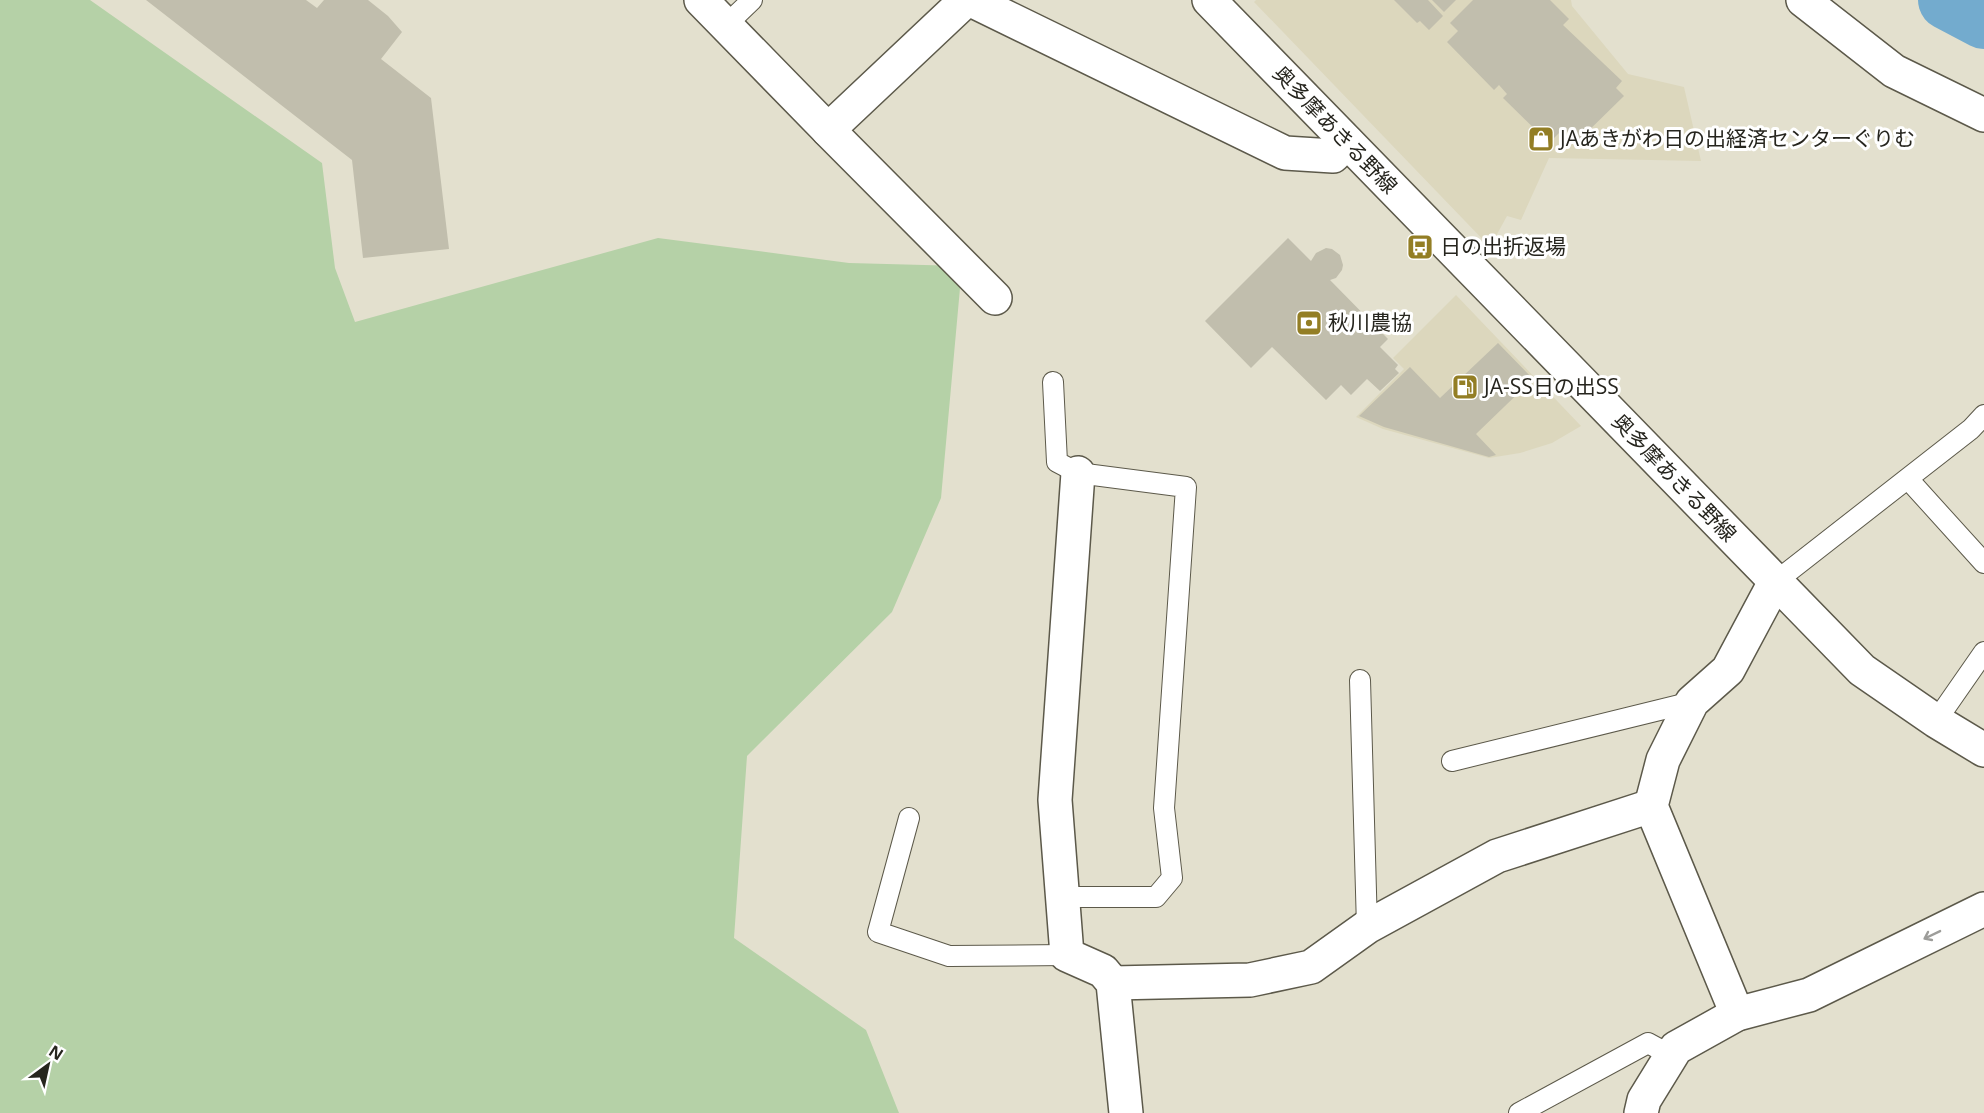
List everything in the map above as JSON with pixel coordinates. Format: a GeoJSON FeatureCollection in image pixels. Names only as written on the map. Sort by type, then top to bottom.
{"type":"FeatureCollection","features":[{"type":"Feature","properties":{"kind":"street"},"geometry":{"type":"LineString","coordinates":[[701,0],[995,298]]}},
{"type":"Feature","properties":{"kind":"street"},"geometry":{"type":"LineString","coordinates":[[828,130],[966,0]]}},
{"type":"Feature","properties":{"kind":"street"},"geometry":{"type":"LineString","coordinates":[[971,0],[1285,153],[1333,156],[1347,142]]}},
{"type":"Feature","properties":{"kind":"street","name":"奥多摩あきる野線"},"geometry":{"type":"LineString","coordinates":[[1209,0],[1862,670],[1936,721],[1984,750]]}},
{"type":"Feature","properties":{"kind":"street"},"geometry":{"type":"LineString","coordinates":[[1803,0],[1894,71],[1984,115]]}},
{"type":"Feature","properties":{"kind":"street"},"geometry":{"type":"LineString","coordinates":[[1078,473],[1055,800],[1067,955],[1103,971],[1113,983],[1126,1113]]}},
{"type":"Feature","properties":{"kind":"street"},"geometry":{"type":"LineString","coordinates":[[1737,1014],[1651,806],[1663,760],[1692,702],[1728,670],[1775,582]]}},
{"type":"Feature","properties":{"kind":"street"},"geometry":{"type":"LineString","coordinates":[[1113,983],[1250,980],[1311,967],[1367,927],[1497,856],[1651,806]]}},
{"type":"Feature","properties":{"kind":"street"},"geometry":{"type":"LineString","coordinates":[[1641,1113],[1644,1100],[1676,1048],[1737,1014],[1809,995],[1984,909]]}},
{"type":"Feature","properties":{"kind":"lane"},"geometry":{"type":"LineString","coordinates":[[725,26],[752,0]]}},
{"type":"Feature","properties":{"kind":"lane"},"geometry":{"type":"LineString","coordinates":[[1053,382],[1057,462],[1078,473],[1186,487],[1164,808],[1172,878],[1156,897],[1064,897]]}},
{"type":"Feature","properties":{"kind":"lane"},"geometry":{"type":"LineString","coordinates":[[1775,582],[1971,429],[1984,415]]}},
{"type":"Feature","properties":{"kind":"lane"},"geometry":{"type":"LineString","coordinates":[[1908,479],[1984,563]]}},
{"type":"Feature","properties":{"kind":"lane"},"geometry":{"type":"LineString","coordinates":[[1936,721],[1984,652]]}},
{"type":"Feature","properties":{"kind":"lane"},"geometry":{"type":"LineString","coordinates":[[1360,680],[1367,927]]}},
{"type":"Feature","properties":{"kind":"lane"},"geometry":{"type":"LineString","coordinates":[[1452,761],[1692,702]]}},
{"type":"Feature","properties":{"kind":"lane"},"geometry":{"type":"LineString","coordinates":[[909,818],[878,932],[949,956],[1067,955]]}},
{"type":"Feature","properties":{"kind":"lane"},"geometry":{"type":"LineString","coordinates":[[1519,1113],[1648,1044],[1672,1056]]}},
{"type":"Feature","properties":{"kind":"shaded area","name":"JAあきがわ日の出経済センターぐりむ"},"geometry":{"type":"Polygon","coordinates":[[[1256,0],[1571,0],[1572,6],[1628,74],[1684,87],[1701,161],[1549,158],[1521,220],[1507,216],[1490,247],[1254,2],[1256,0]]]}},
{"type":"Feature","properties":{"kind":"shaded area","name":"JA-SS日の出SS"},"geometry":{"type":"Polygon","coordinates":[[[1456,295],[1581,426],[1552,443],[1520,453],[1489,458],[1383,429],[1356,417],[1404,369],[1393,358],[1456,295]]]}},
{"type":"Feature","properties":{"kind":"green space"},"geometry":{"type":"Polygon","coordinates":[[[0,0],[90,0],[322,163],[335,268],[355,322],[658,238],[849,263],[962,266],[941,498],[892,612],[747,756],[734,938],[866,1030],[899,1113],[0,1113],[0,0]]]}},
{"type":"Feature","properties":{"kind":"building"},"geometry":{"type":"Polygon","coordinates":[[[146,0],[306,0],[317,8],[324,0],[368,0],[388,16],[402,32],[381,59],[431,98],[449,249],[363,258],[352,160],[146,0]]]}},
{"type":"Feature","properties":{"kind":"building"},"geometry":{"type":"Polygon","coordinates":[[[1394,0],[1428,0],[1443,16],[1429,30],[1420,21],[1417,23],[1394,0]]]}},
{"type":"Feature","properties":{"kind":"building"},"geometry":{"type":"Polygon","coordinates":[[[1432,0],[1456,0],[1444,12],[1432,0]]]}},
{"type":"Feature","properties":{"kind":"building"},"geometry":{"type":"Polygon","coordinates":[[[1473,0],[1550,0],[1569,19],[1563,25],[1622,81],[1616,88],[1624,96],[1577,142],[1564,128],[1549,143],[1503,98],[1507,94],[1499,85],[1494,90],[1447,42],[1458,31],[1450,23],[1473,0]]]}},
{"type":"Feature","properties":{"kind":"building"},"geometry":{"type":"Polygon","coordinates":[[[1288,238],[1311,261],[1316,253],[1326,248],[1340,255],[1342,270],[1336,278],[1330,280],[1388,339],[1380,347],[1398,365],[1395,369],[1399,373],[1380,391],[1367,379],[1351,395],[1341,385],[1326,400],[1272,347],[1251,368],[1205,321],[1288,238]]]}},
{"type":"Feature","properties":{"kind":"building"},"geometry":{"type":"Polygon","coordinates":[[[1498,343],[1533,379],[1476,434],[1496,455],[1489,457],[1384,427],[1359,416],[1410,367],[1440,398],[1498,343]]]}},
{"type":"Feature","properties":{"kind":"waterway"},"geometry":{"type":"LineString","coordinates":[[1948,0],[1984,19]]}},
{"type":"Feature","properties":{"kind":"place","name":"JAあきがわ日の出経済センターぐりむ"},"geometry":{"type":"Point","coordinates":[1541,139]}},
{"type":"Feature","properties":{"kind":"place","name":"日の出折返場"},"geometry":{"type":"Point","coordinates":[1420,247]}},
{"type":"Feature","properties":{"kind":"place","name":"秋川農協"},"geometry":{"type":"Point","coordinates":[1309,323]}},
{"type":"Feature","properties":{"kind":"place","name":"JA-SS日の出SS"},"geometry":{"type":"Point","coordinates":[1465,387]}}]}
